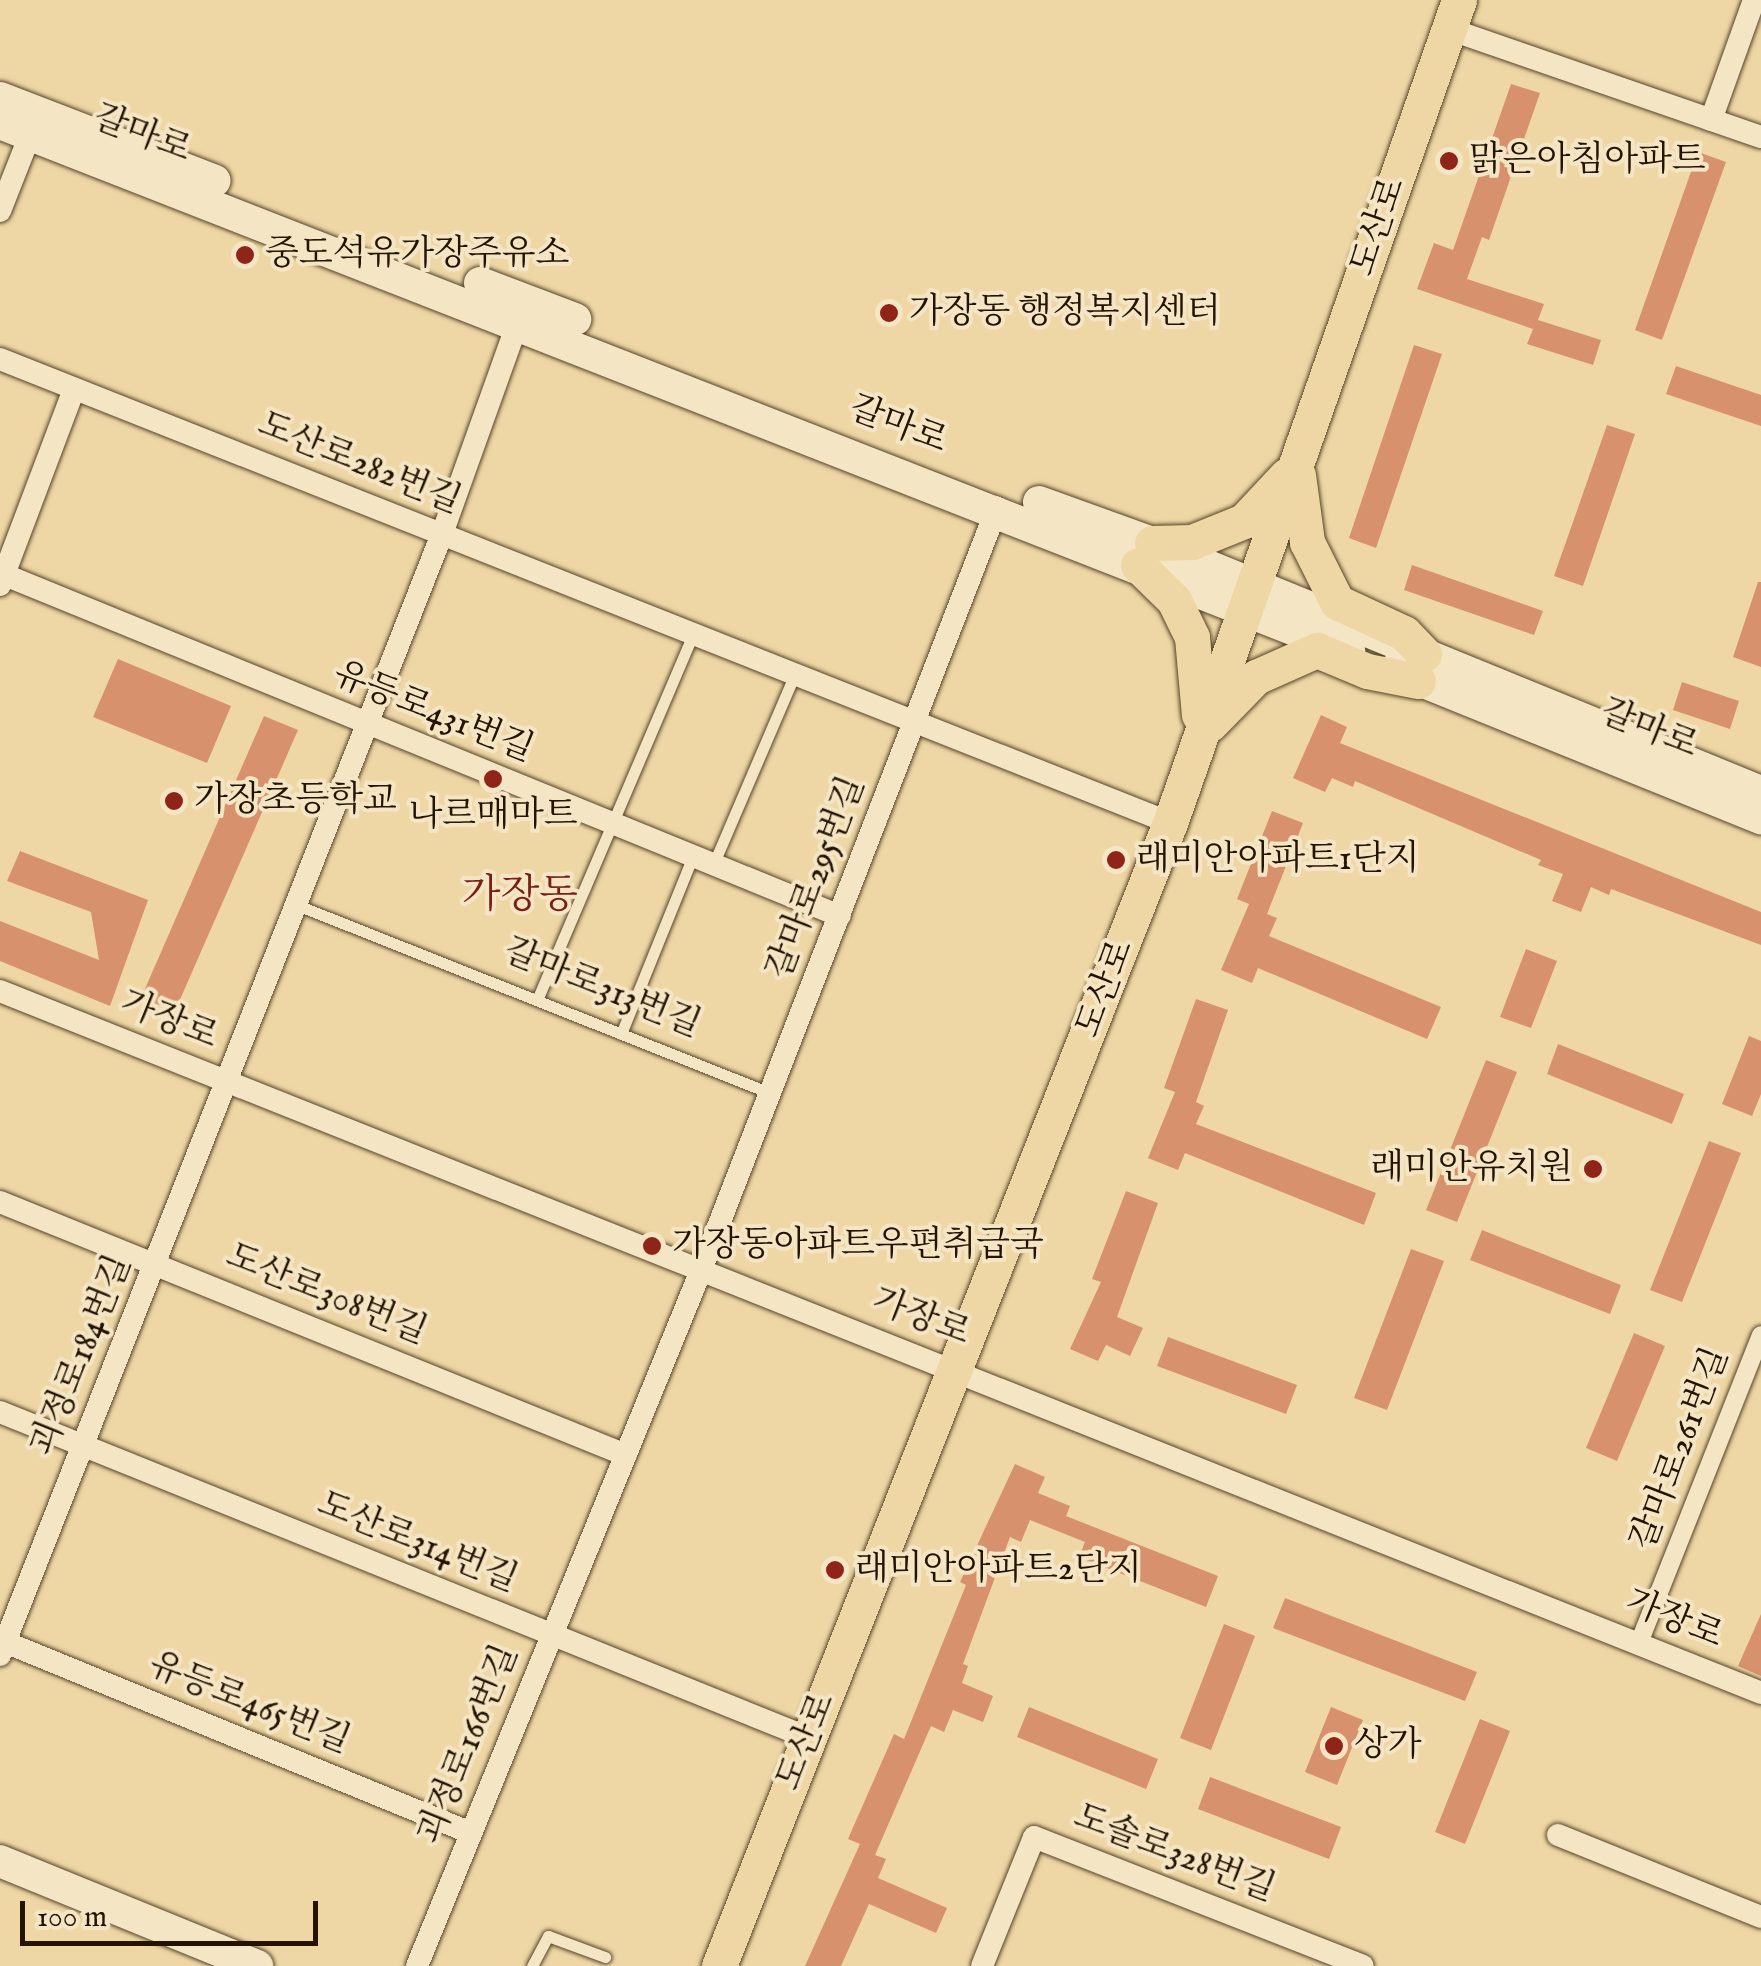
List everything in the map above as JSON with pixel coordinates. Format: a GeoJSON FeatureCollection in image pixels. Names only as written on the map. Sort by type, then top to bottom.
{"type":"FeatureCollection","features":[{"type":"Feature","properties":{"kind":"main road","name":"도산로"},"geometry":{"type":"LineString","coordinates":[[719,1966],[958,1369],[1170,822],[1454,14]]}},
{"type":"Feature","properties":{"kind":"main road","name":"갈마로"},"geometry":{"type":"LineString","coordinates":[[0,98],[997,508],[1145,554]]}},
{"type":"Feature","properties":{"kind":"main road","name":"갈마로"},"geometry":{"type":"LineString","coordinates":[[15,129],[523,310],[1252,596],[1761,818]]}},
{"type":"Feature","properties":{"kind":"main road"},"geometry":{"type":"LineString","coordinates":[[1199,736],[1192,637],[1145,554],[1192,542],[1244,521],[1296,464]]}},
{"type":"Feature","properties":{"kind":"main road"},"geometry":{"type":"LineString","coordinates":[[1199,736],[1256,677],[1318,650],[1368,672],[1421,667],[1404,633],[1337,602],[1306,542],[1296,464]]}},
{"type":"Feature","properties":{"kind":"main road","name":"갈마로"},"geometry":{"type":"LineString","coordinates":[[1421,667],[1761,792]]}},
{"type":"Feature","properties":{"kind":"main road"},"geometry":{"type":"LineString","coordinates":[[0,1862],[257,1966]]}},
{"type":"Feature","properties":{"kind":"street"},"geometry":{"type":"LineString","coordinates":[[1711,120],[1754,0]]}},
{"type":"Feature","properties":{"kind":"street"},"geometry":{"type":"LineString","coordinates":[[1454,14],[1761,137]]}},
{"type":"Feature","properties":{"kind":"street"},"geometry":{"type":"LineString","coordinates":[[0,211],[15,129]]}},
{"type":"Feature","properties":{"kind":"street"},"geometry":{"type":"LineString","coordinates":[[228,1083],[442,534],[523,310]]}},
{"type":"Feature","properties":{"kind":"street","name":"도산로282번길"},"geometry":{"type":"LineString","coordinates":[[0,359],[1170,822]]}},
{"type":"Feature","properties":{"kind":"street"},"geometry":{"type":"LineString","coordinates":[[1,578],[74,389]]}},
{"type":"Feature","properties":{"kind":"street","name":"갈마로295번길"},"geometry":{"type":"LineString","coordinates":[[700,1273],[997,508]]}},
{"type":"Feature","properties":{"kind":"street","name":"유등로431번길"},"geometry":{"type":"LineString","coordinates":[[1,578],[840,916]]}},
{"type":"Feature","properties":{"kind":"street","name":"가장로"},"geometry":{"type":"LineString","coordinates":[[0,991],[700,1273],[958,1369],[1761,1692]]}},
{"type":"Feature","properties":{"kind":"street","name":"괴정로184번길"},"geometry":{"type":"LineString","coordinates":[[2,1646],[228,1083]]}},
{"type":"Feature","properties":{"kind":"street","name":"도산로308번길"},"geometry":{"type":"LineString","coordinates":[[0,1202],[626,1455]]}},
{"type":"Feature","properties":{"kind":"street","name":"괴정로166번길"},"geometry":{"type":"LineString","coordinates":[[416,1966],[700,1273]]}},
{"type":"Feature","properties":{"kind":"street","name":"갈마로261번길"},"geometry":{"type":"LineString","coordinates":[[1639,1644],[1761,1334]]}},
{"type":"Feature","properties":{"kind":"street","name":"도산로314번길"},"geometry":{"type":"LineString","coordinates":[[0,1412],[809,1738]]}},
{"type":"Feature","properties":{"kind":"street","name":"유등로465번길"},"geometry":{"type":"LineString","coordinates":[[2,1646],[471,1833]]}},
{"type":"Feature","properties":{"kind":"street"},"geometry":{"type":"LineString","coordinates":[[1558,1835],[1761,1917]]}},
{"type":"Feature","properties":{"kind":"street","name":"도솔로328번길"},"geometry":{"type":"LineString","coordinates":[[982,1966],[1034,1837],[1363,1966]]}},
{"type":"Feature","properties":{"kind":"lane"},"geometry":{"type":"LineString","coordinates":[[537,1000],[693,634]]}},
{"type":"Feature","properties":{"kind":"lane"},"geometry":{"type":"LineString","coordinates":[[621,1034],[795,674]]}},
{"type":"Feature","properties":{"kind":"lane","name":"갈마로313번길"},"geometry":{"type":"LineString","coordinates":[[297,905],[770,1093]]}},
{"type":"Feature","properties":{"kind":"lane"},"geometry":{"type":"LineString","coordinates":[[532,1966],[548,1936],[605,1957]]}},
{"type":"Feature","properties":{"kind":"building"},"geometry":{"type":"Polygon","coordinates":[[[1511,84],[1540,93],[1489,240],[1482,237],[1467,279],[1544,304],[1538,320],[1601,340],[1593,365],[1527,344],[1533,329],[1417,289],[1434,243],[1453,250],[1511,84]]]}},
{"type":"Feature","properties":{"kind":"building"},"geometry":{"type":"Polygon","coordinates":[[[1698,152],[1726,162],[1662,340],[1635,330],[1698,152]]]}},
{"type":"Feature","properties":{"kind":"building"},"geometry":{"type":"Polygon","coordinates":[[[1414,345],[1442,354],[1376,548],[1349,538],[1414,345]]]}},
{"type":"Feature","properties":{"kind":"building"},"geometry":{"type":"Polygon","coordinates":[[[1676,366],[1761,395],[1761,426],[1666,394],[1676,366]]]}},
{"type":"Feature","properties":{"kind":"building"},"geometry":{"type":"Polygon","coordinates":[[[1607,425],[1635,434],[1583,586],[1554,576],[1607,425]]]}},
{"type":"Feature","properties":{"kind":"building"},"geometry":{"type":"Polygon","coordinates":[[[1412,565],[1543,611],[1534,635],[1404,590],[1412,565]]]}},
{"type":"Feature","properties":{"kind":"building"},"geometry":{"type":"Polygon","coordinates":[[[1761,582],[1761,667],[1733,657],[1761,582]]]}},
{"type":"Feature","properties":{"kind":"building"},"geometry":{"type":"Polygon","coordinates":[[[118,659],[231,706],[207,763],[93,717],[118,659]]]}},
{"type":"Feature","properties":{"kind":"building"},"geometry":{"type":"Polygon","coordinates":[[[1682,682],[1739,701],[1730,729],[1673,710],[1682,682]]]}},
{"type":"Feature","properties":{"kind":"building"},"geometry":{"type":"Polygon","coordinates":[[[1321,715],[1347,727],[1340,743],[1761,912],[1761,945],[1611,889],[1609,895],[1591,887],[1581,912],[1552,901],[1563,874],[1538,865],[1541,860],[1355,781],[1353,787],[1332,778],[1325,792],[1293,778],[1321,715]]]}},
{"type":"Feature","properties":{"kind":"building"},"geometry":{"type":"Polygon","coordinates":[[[264,716],[298,730],[175,1011],[141,998],[264,716]]]}},
{"type":"Feature","properties":{"kind":"building"},"geometry":{"type":"Polygon","coordinates":[[[1272,811],[1303,823],[1267,914],[1277,918],[1269,936],[1441,1007],[1427,1039],[1258,968],[1252,983],[1221,970],[1249,904],[1237,899],[1272,811]]]}},
{"type":"Feature","properties":{"kind":"building"},"geometry":{"type":"Polygon","coordinates":[[[20,851],[148,900],[110,1006],[0,961],[0,921],[99,960],[91,912],[7,881],[20,851]]]}},
{"type":"Feature","properties":{"kind":"building"},"geometry":{"type":"Polygon","coordinates":[[[1526,949],[1557,961],[1531,1028],[1500,1017],[1526,949]]]}},
{"type":"Feature","properties":{"kind":"building"},"geometry":{"type":"Polygon","coordinates":[[[1196,999],[1228,1010],[1196,1102],[1204,1106],[1196,1124],[1376,1193],[1364,1225],[1185,1153],[1178,1170],[1148,1158],[1175,1092],[1164,1088],[1196,999]]]}},
{"type":"Feature","properties":{"kind":"building"},"geometry":{"type":"Polygon","coordinates":[[[1749,1036],[1761,1041],[1761,1094],[1752,1116],[1722,1104],[1749,1036]]]}},
{"type":"Feature","properties":{"kind":"building"},"geometry":{"type":"Polygon","coordinates":[[[1558,1044],[1684,1094],[1672,1124],[1547,1074],[1558,1044]]]}},
{"type":"Feature","properties":{"kind":"building"},"geometry":{"type":"Polygon","coordinates":[[[1486,1060],[1517,1072],[1457,1222],[1426,1210],[1486,1060]]]}},
{"type":"Feature","properties":{"kind":"building"},"geometry":{"type":"Polygon","coordinates":[[[1709,1141],[1741,1153],[1682,1302],[1650,1290],[1709,1141]]]}},
{"type":"Feature","properties":{"kind":"building"},"geometry":{"type":"Polygon","coordinates":[[[1126,1191],[1158,1203],[1117,1317],[1143,1328],[1130,1356],[1106,1345],[1098,1361],[1070,1349],[1101,1282],[1092,1279],[1126,1191]]]}},
{"type":"Feature","properties":{"kind":"building"},"geometry":{"type":"Polygon","coordinates":[[[1482,1230],[1621,1285],[1610,1314],[1470,1260],[1482,1230]]]}},
{"type":"Feature","properties":{"kind":"building"},"geometry":{"type":"Polygon","coordinates":[[[1411,1249],[1444,1261],[1387,1410],[1354,1398],[1411,1249]]]}},
{"type":"Feature","properties":{"kind":"building"},"geometry":{"type":"Polygon","coordinates":[[[1634,1333],[1665,1346],[1617,1461],[1586,1448],[1634,1333]]]}},
{"type":"Feature","properties":{"kind":"building"},"geometry":{"type":"Polygon","coordinates":[[[1168,1337],[1297,1385],[1286,1414],[1157,1366],[1168,1337]]]}},
{"type":"Feature","properties":{"kind":"building"},"geometry":{"type":"Polygon","coordinates":[[[1015,1464],[1045,1477],[1038,1493],[1070,1506],[1066,1516],[1218,1576],[1206,1607],[1079,1557],[1085,1542],[1030,1520],[1021,1542],[1010,1537],[963,1664],[968,1666],[962,1683],[993,1696],[983,1722],[953,1710],[944,1732],[931,1726],[875,1855],[886,1859],[878,1878],[947,1908],[936,1933],[869,1904],[841,1966],[805,1966],[860,1844],[848,1839],[894,1734],[904,1739],[966,1585],[960,1582],[1015,1464]]]}},
{"type":"Feature","properties":{"kind":"building"},"geometry":{"type":"Polygon","coordinates":[[[1285,1598],[1477,1672],[1465,1701],[1273,1628],[1285,1598]]]}},
{"type":"Feature","properties":{"kind":"building"},"geometry":{"type":"Polygon","coordinates":[[[1761,1614],[1761,1676],[1738,1666],[1761,1614]]]}},
{"type":"Feature","properties":{"kind":"building"},"geometry":{"type":"Polygon","coordinates":[[[1224,1624],[1255,1636],[1211,1750],[1180,1738],[1224,1624]]]}},
{"type":"Feature","properties":{"kind":"building"},"geometry":{"type":"Polygon","coordinates":[[[1029,1707],[1158,1759],[1146,1789],[1017,1737],[1029,1707]]]}},
{"type":"Feature","properties":{"kind":"building","name":"상가"},"geometry":{"type":"Polygon","coordinates":[[[1331,1707],[1363,1720],[1337,1785],[1305,1772],[1331,1707]]]}},
{"type":"Feature","properties":{"kind":"building"},"geometry":{"type":"Polygon","coordinates":[[[1480,1719],[1510,1731],[1465,1844],[1435,1832],[1480,1719]]]}},
{"type":"Feature","properties":{"kind":"building"},"geometry":{"type":"Polygon","coordinates":[[[1210,1777],[1341,1827],[1329,1859],[1198,1809],[1210,1777]]]}},
{"type":"Feature","properties":{"kind":"place","name":"맑은아침아파트"},"geometry":{"type":"Point","coordinates":[1449,161]}},
{"type":"Feature","properties":{"kind":"place","name":"중도석유가장주유소"},"geometry":{"type":"Point","coordinates":[245,255]}},
{"type":"Feature","properties":{"kind":"place","name":"가장동 행정복지센터"},"geometry":{"type":"Point","coordinates":[889,313]}},
{"type":"Feature","properties":{"kind":"place","name":"나르매마트"},"geometry":{"type":"Point","coordinates":[493,779]}},
{"type":"Feature","properties":{"kind":"place","name":"가장초등학교"},"geometry":{"type":"Point","coordinates":[174,801]}},
{"type":"Feature","properties":{"kind":"place","name":"래미안아파트1단지"},"geometry":{"type":"Point","coordinates":[1116,860]}},
{"type":"Feature","properties":{"kind":"place","name":"래미안유치원"},"geometry":{"type":"Point","coordinates":[1593,1169]}},
{"type":"Feature","properties":{"kind":"place","name":"가장동아파트우편취급국"},"geometry":{"type":"Point","coordinates":[652,1246]}},
{"type":"Feature","properties":{"kind":"place","name":"래미안아파트2단지"},"geometry":{"type":"Point","coordinates":[835,1570]}},
{"type":"Feature","properties":{"kind":"place","name":"상가"},"geometry":{"type":"Point","coordinates":[1334,1746]}},
{"type":"Feature","properties":{"kind":"district","name":"가장동"},"geometry":{"type":"Point","coordinates":[520,897]}}]}
